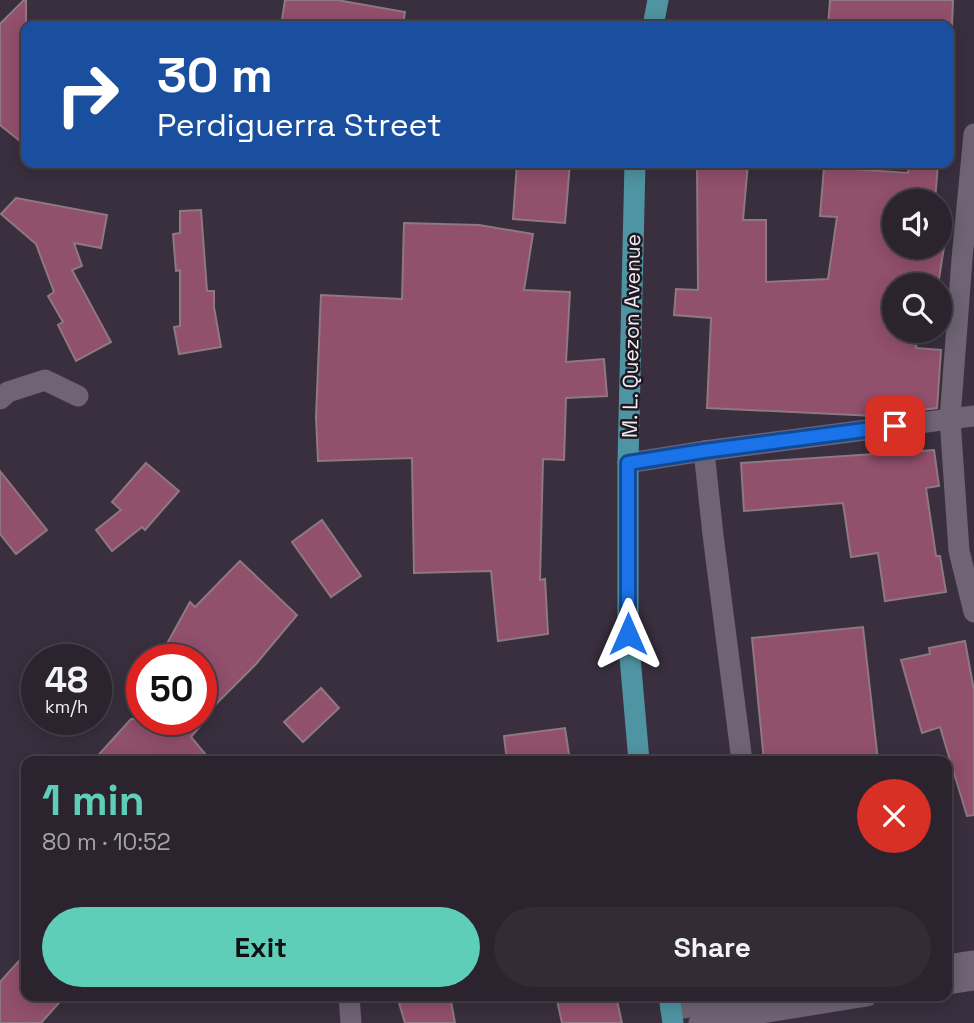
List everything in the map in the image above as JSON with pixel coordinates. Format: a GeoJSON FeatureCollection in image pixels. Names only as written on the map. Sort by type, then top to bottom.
{"type":"FeatureCollection","features":[{"type":"Feature","properties":{"kind":"main road"},"geometry":{"type":"LineString","coordinates":[[654,21],[658,0]]}},
{"type":"Feature","properties":{"kind":"main road","name":"M. L. Quezon Avenue"},"geometry":{"type":"LineString","coordinates":[[635,168],[628,463],[628,634],[639,756]]}},
{"type":"Feature","properties":{"kind":"street"},"geometry":{"type":"LineString","coordinates":[[974,134],[950,419],[959,551],[974,612]]}},
{"type":"Feature","properties":{"kind":"street"},"geometry":{"type":"LineString","coordinates":[[0,399],[8,392],[45,380],[78,396]]}},
{"type":"Feature","properties":{"kind":"street"},"geometry":{"type":"LineString","coordinates":[[628,463],[974,416]]}},
{"type":"Feature","properties":{"kind":"street"},"geometry":{"type":"LineString","coordinates":[[704,451],[741,756]]}},
{"type":"Feature","properties":{"kind":"street"},"geometry":{"type":"LineString","coordinates":[[952,964],[974,961]]}},
{"type":"Feature","properties":{"kind":"street"},"geometry":{"type":"LineString","coordinates":[[952,983],[974,980]]}},
{"type":"Feature","properties":{"kind":"street"},"geometry":{"type":"LineString","coordinates":[[349,1001],[351,1023]]}},
{"type":"Feature","properties":{"kind":"street"},"geometry":{"type":"LineString","coordinates":[[671,1010],[728,1001]]}},
{"type":"Feature","properties":{"kind":"street"},"geometry":{"type":"LineString","coordinates":[[699,1023],[791,1001]]}},
{"type":"Feature","properties":{"kind":"building"},"geometry":{"type":"Polygon","coordinates":[[[26,0],[26,21],[21,21],[21,142],[0,125],[0,24],[26,0]]]}},
{"type":"Feature","properties":{"kind":"building"},"geometry":{"type":"Polygon","coordinates":[[[285,0],[337,0],[405,12],[404,21],[282,21],[285,0]]]}},
{"type":"Feature","properties":{"kind":"building"},"geometry":{"type":"Polygon","coordinates":[[[830,0],[953,0],[952,21],[828,21],[830,0]]]}},
{"type":"Feature","properties":{"kind":"building"},"geometry":{"type":"Polygon","coordinates":[[[517,168],[570,168],[565,223],[513,219],[517,168]]]}},
{"type":"Feature","properties":{"kind":"building"},"geometry":{"type":"Polygon","coordinates":[[[697,168],[748,168],[743,220],[766,220],[766,282],[828,279],[837,217],[820,216],[824,168],[908,173],[908,168],[938,168],[936,189],[882,189],[882,259],[942,259],[940,273],[882,273],[882,343],[917,343],[916,348],[941,350],[937,408],[875,416],[707,408],[711,318],[674,315],[676,289],[698,290],[697,168]]]}},
{"type":"Feature","properties":{"kind":"building"},"geometry":{"type":"Polygon","coordinates":[[[16,198],[107,215],[101,248],[74,243],[82,266],[72,270],[111,342],[76,361],[58,325],[63,322],[48,296],[54,292],[36,244],[1,214],[16,198]]]}},
{"type":"Feature","properties":{"kind":"building"},"geometry":{"type":"Polygon","coordinates":[[[201,210],[207,291],[214,291],[221,347],[179,354],[174,327],[180,326],[180,270],[176,271],[173,234],[180,233],[180,211],[201,210]]]}},
{"type":"Feature","properties":{"kind":"building"},"geometry":{"type":"Polygon","coordinates":[[[404,223],[479,225],[533,234],[524,290],[570,292],[566,362],[604,359],[607,396],[566,398],[564,460],[543,459],[540,580],[545,579],[548,634],[498,641],[491,571],[414,573],[412,458],[318,461],[316,417],[321,295],[402,299],[404,223]]]}},
{"type":"Feature","properties":{"kind":"building"},"geometry":{"type":"Polygon","coordinates":[[[934,450],[939,486],[926,488],[936,556],[940,556],[946,592],[885,601],[878,553],[851,557],[843,503],[744,511],[741,463],[934,450]]]}},
{"type":"Feature","properties":{"kind":"building"},"geometry":{"type":"Polygon","coordinates":[[[146,463],[179,491],[145,530],[142,527],[112,551],[96,530],[121,510],[112,502],[146,463]]]}},
{"type":"Feature","properties":{"kind":"building"},"geometry":{"type":"Polygon","coordinates":[[[0,471],[47,530],[16,554],[0,534],[0,471]]]}},
{"type":"Feature","properties":{"kind":"building"},"geometry":{"type":"Polygon","coordinates":[[[322,520],[361,576],[331,597],[292,542],[322,520]]]}},
{"type":"Feature","properties":{"kind":"building"},"geometry":{"type":"Polygon","coordinates":[[[240,561],[297,615],[256,664],[217,703],[217,644],[167,644],[190,602],[195,607],[240,561]]]}},
{"type":"Feature","properties":{"kind":"building"},"geometry":{"type":"Polygon","coordinates":[[[863,627],[877,756],[764,756],[752,638],[863,627]]]}},
{"type":"Feature","properties":{"kind":"building"},"geometry":{"type":"Polygon","coordinates":[[[965,641],[974,691],[974,815],[967,816],[952,767],[952,756],[949,756],[940,727],[922,733],[901,660],[930,654],[929,648],[965,641]]]}},
{"type":"Feature","properties":{"kind":"building"},"geometry":{"type":"Polygon","coordinates":[[[321,688],[339,708],[303,742],[284,722],[321,688]]]}},
{"type":"Feature","properties":{"kind":"building"},"geometry":{"type":"Polygon","coordinates":[[[126,725],[126,735],[193,735],[191,737],[207,756],[98,756],[126,725]]]}},
{"type":"Feature","properties":{"kind":"building"},"geometry":{"type":"Polygon","coordinates":[[[565,728],[569,756],[506,756],[504,736],[565,728]]]}},
{"type":"Feature","properties":{"kind":"building"},"geometry":{"type":"Polygon","coordinates":[[[21,959],[21,1001],[61,1001],[41,1023],[0,1023],[0,982],[21,959]]]}},
{"type":"Feature","properties":{"kind":"building"},"geometry":{"type":"Polygon","coordinates":[[[398,1001],[451,1001],[455,1023],[405,1023],[398,1001]]]}},
{"type":"Feature","properties":{"kind":"building"},"geometry":{"type":"Polygon","coordinates":[[[557,1001],[617,1001],[622,1023],[562,1023],[557,1001]]]}},
{"type":"Feature","properties":{"kind":"route"},"geometry":{"type":"LineString","coordinates":[[628,634],[628,463],[895,426]]}}]}
